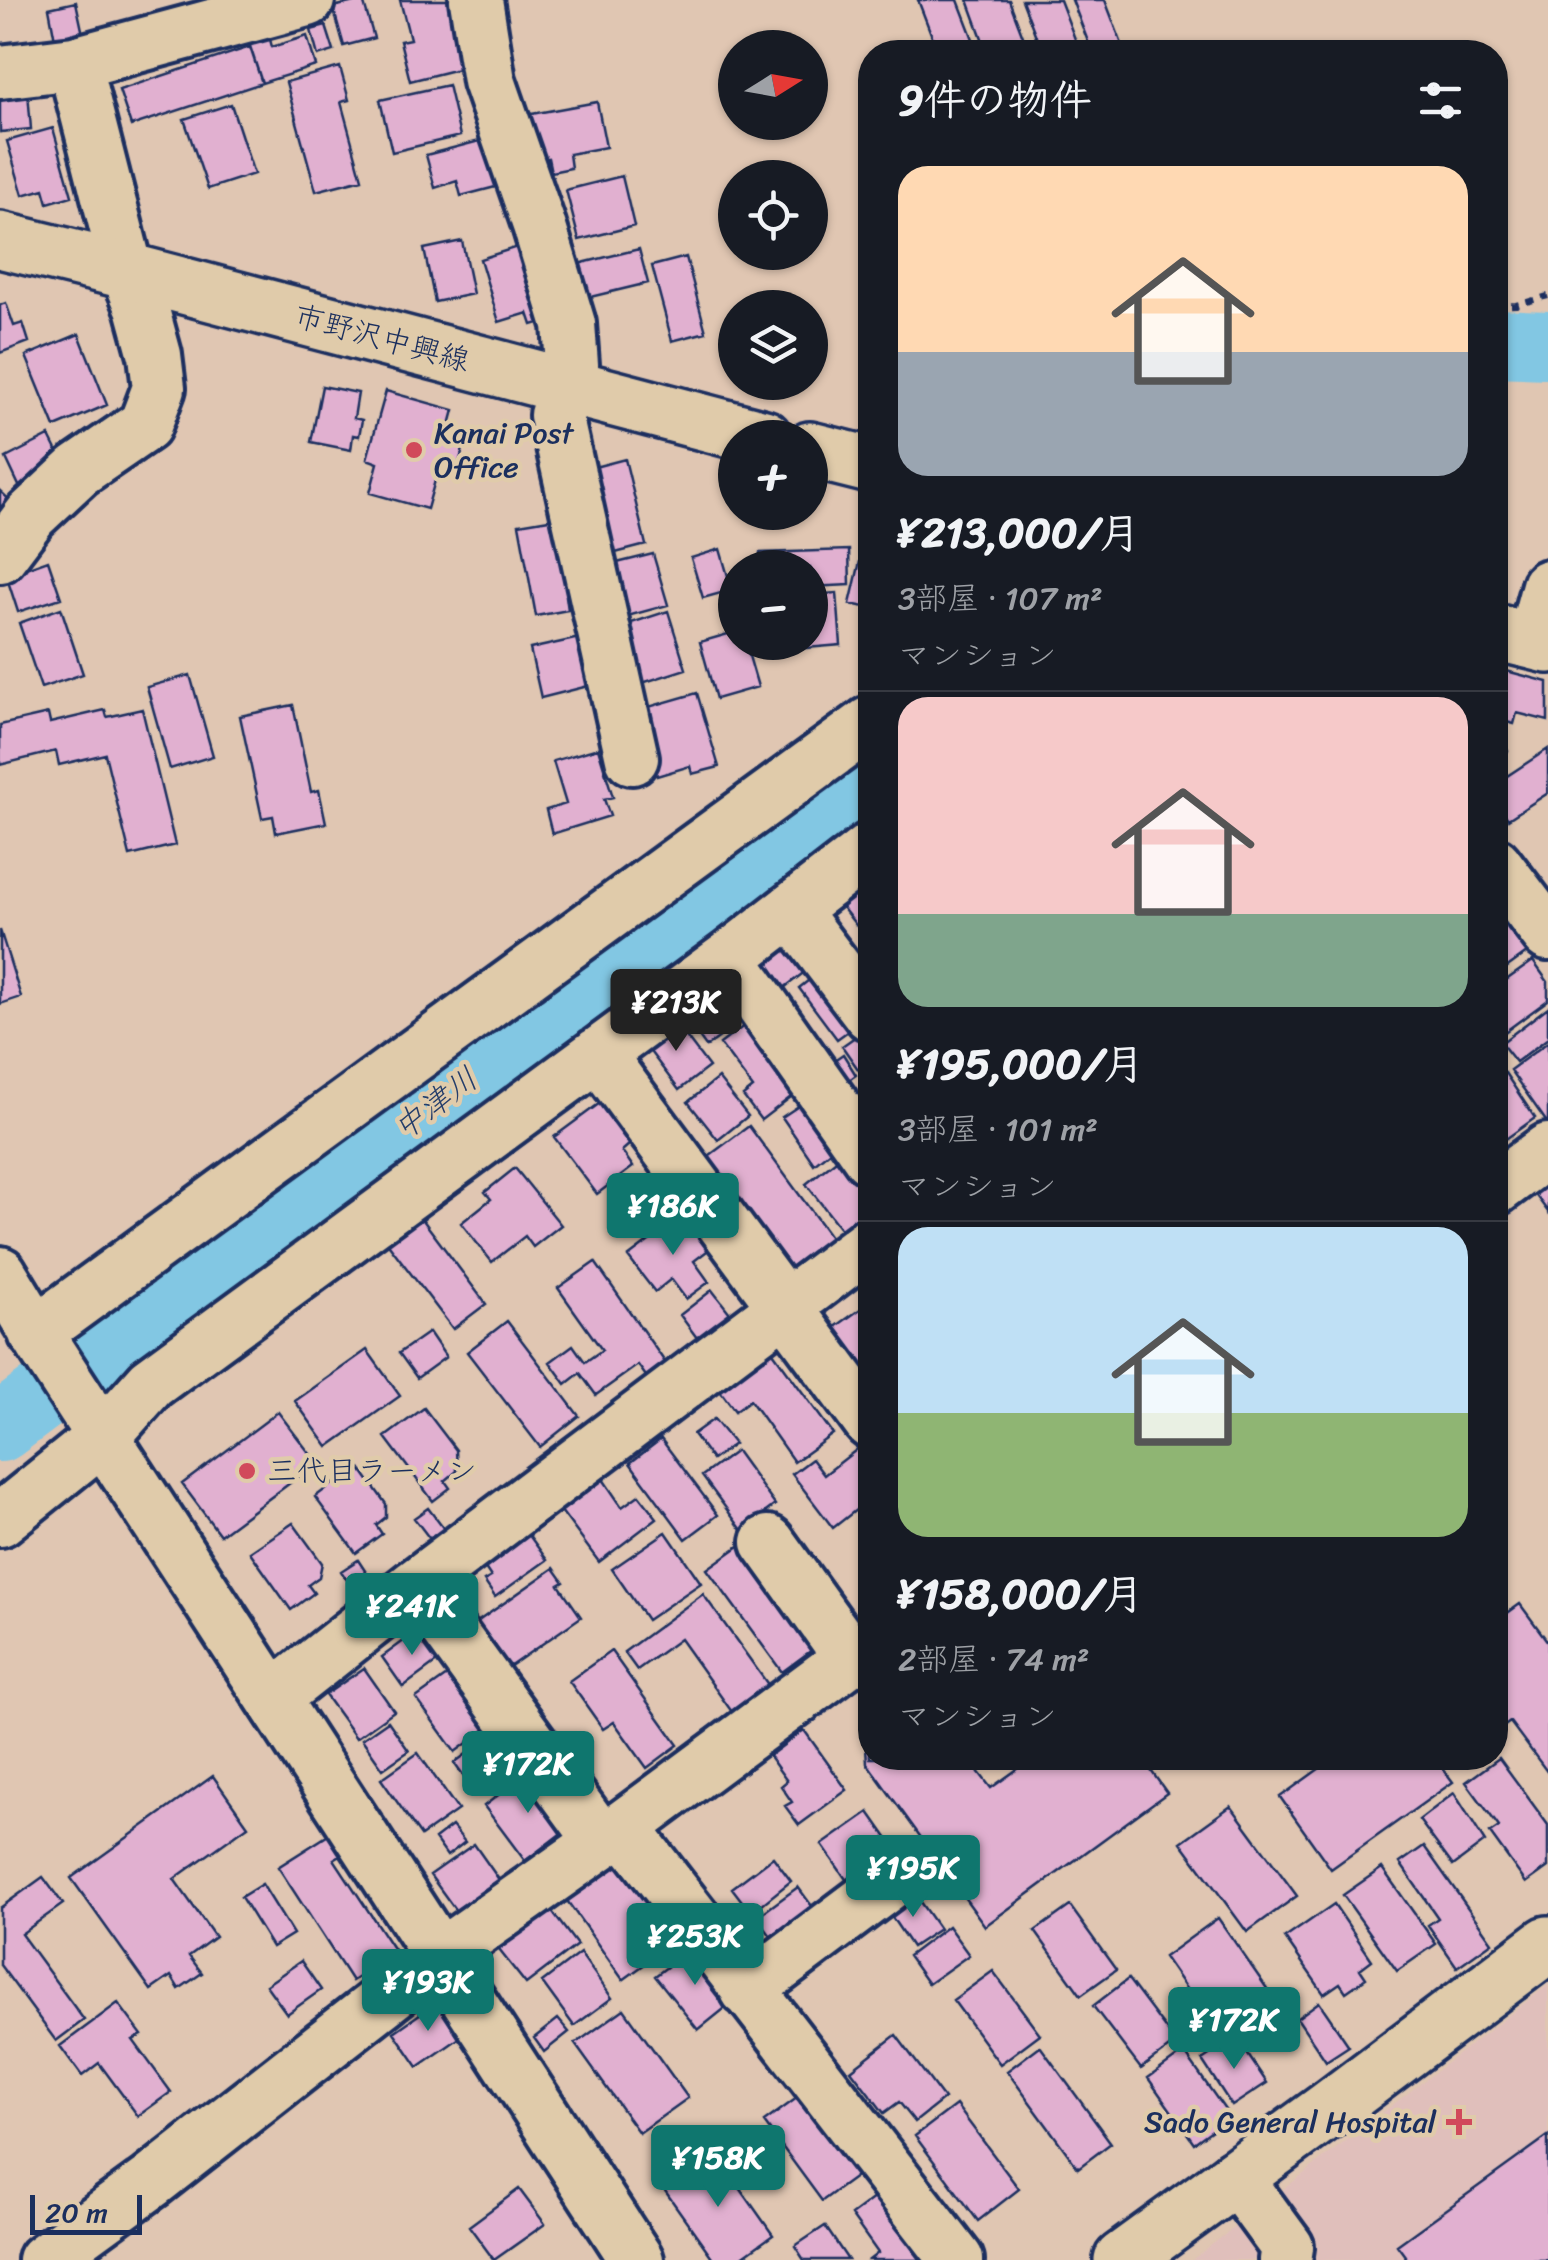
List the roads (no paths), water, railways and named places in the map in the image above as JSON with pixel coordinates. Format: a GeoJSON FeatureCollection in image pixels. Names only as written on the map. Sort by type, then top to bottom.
{"type":"FeatureCollection","features":[{"type":"Feature","properties":{"kind":"main road","name":"市野沢中興線"},"geometry":{"type":"LineString","coordinates":[[0,240],[718,426]]}},
{"type":"Feature","properties":{"kind":"main road"},"geometry":{"type":"LineString","coordinates":[[828,454],[858,462]]}},
{"type":"Feature","properties":{"kind":"main road"},"geometry":{"type":"LineString","coordinates":[[1122,2260],[1548,1944]]}},
{"type":"Feature","properties":{"kind":"street"},"geometry":{"type":"LineString","coordinates":[[0,72],[74,63],[215,13],[308,0]]}},
{"type":"Feature","properties":{"kind":"street"},"geometry":{"type":"LineString","coordinates":[[476,0],[489,81],[540,225],[569,324],[572,365],[556,415],[632,758]]}},
{"type":"Feature","properties":{"kind":"street"},"geometry":{"type":"LineString","coordinates":[[0,556],[31,515],[78,471],[145,425],[159,388],[155,355],[128,271],[74,63]]}},
{"type":"Feature","properties":{"kind":"street"},"geometry":{"type":"LineString","coordinates":[[1525,639],[1548,586]]}},
{"type":"Feature","properties":{"kind":"street"},"geometry":{"type":"LineString","coordinates":[[40,1339],[858,732]]}},
{"type":"Feature","properties":{"kind":"street"},"geometry":{"type":"LineString","coordinates":[[0,1520],[152,1383],[792,910],[858,868]]}},
{"type":"Feature","properties":{"kind":"street"},"geometry":{"type":"LineString","coordinates":[[1508,881],[1548,934]]}},
{"type":"Feature","properties":{"kind":"street"},"geometry":{"type":"LineString","coordinates":[[792,910],[858,998]]}},
{"type":"Feature","properties":{"kind":"street"},"geometry":{"type":"LineString","coordinates":[[729,958],[858,1141]]}},
{"type":"Feature","properties":{"kind":"street"},"geometry":{"type":"LineString","coordinates":[[598,1054],[858,1406]]}},
{"type":"Feature","properties":{"kind":"street"},"geometry":{"type":"LineString","coordinates":[[1508,1179],[1548,1150]]}},
{"type":"Feature","properties":{"kind":"street"},"geometry":{"type":"LineString","coordinates":[[274,1698],[416,1585],[858,1252]]}},
{"type":"Feature","properties":{"kind":"street"},"geometry":{"type":"LineString","coordinates":[[0,1273],[637,2260]]}},
{"type":"Feature","properties":{"kind":"street"},"geometry":{"type":"LineString","coordinates":[[768,1542],[858,1647]]}},
{"type":"Feature","properties":{"kind":"street"},"geometry":{"type":"LineString","coordinates":[[416,1585],[612,1834],[747,1990],[958,2260]]}},
{"type":"Feature","properties":{"kind":"street"},"geometry":{"type":"LineString","coordinates":[[44,2260],[151,2182],[440,1956],[858,1653]]}},
{"type":"Feature","properties":{"kind":"street"},"geometry":{"type":"LineString","coordinates":[[747,1990],[895,1878]]}},
{"type":"Feature","properties":{"kind":"street"},"geometry":{"type":"LineString","coordinates":[[1235,2176],[1287,2248],[1285,2260]]}},
{"type":"Feature","properties":{"kind":"waterway","name":"中津川"},"geometry":{"type":"LineString","coordinates":[[1508,343],[1548,345]]}},
{"type":"Feature","properties":{"kind":"waterway","name":"中津川"},"geometry":{"type":"LineString","coordinates":[[0,1428],[858,788]]}},
{"type":"Feature","properties":{"kind":"place","name":"Kanai Post Office"},"geometry":{"type":"Point","coordinates":[414,450]}},
{"type":"Feature","properties":{"kind":"place","name":"三代目ラーメン"},"geometry":{"type":"Point","coordinates":[247,1471]}},
{"type":"Feature","properties":{"kind":"place","name":"Sado General Hospital"},"geometry":{"type":"Point","coordinates":[1459,2122]}}]}
